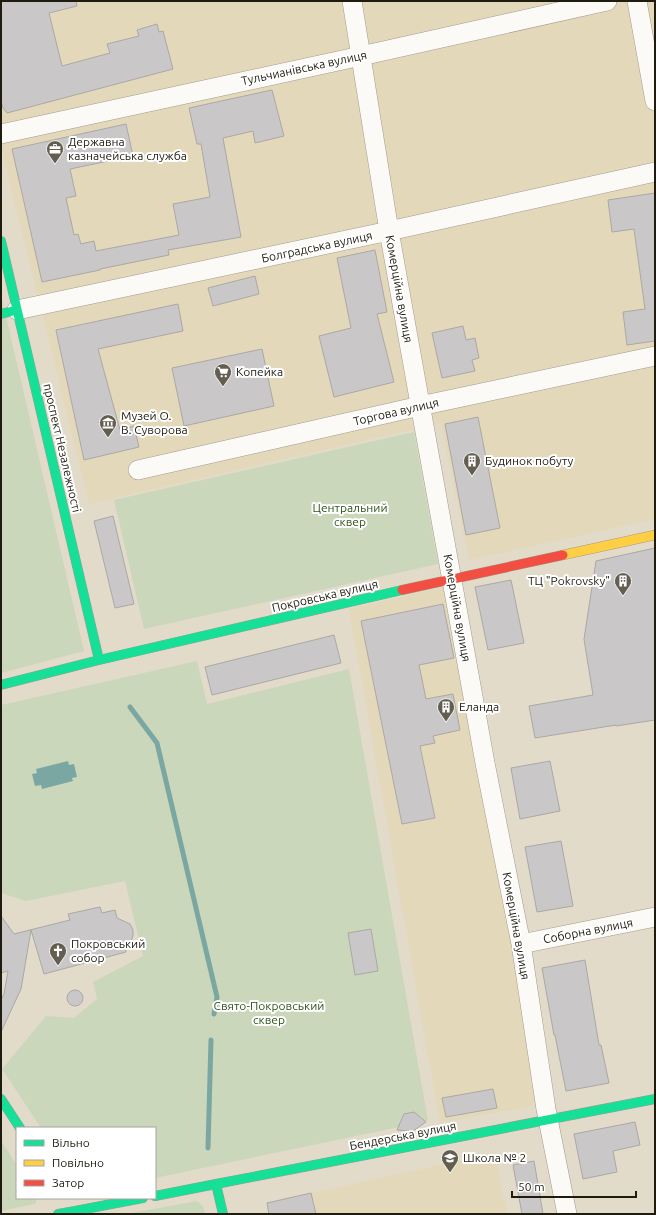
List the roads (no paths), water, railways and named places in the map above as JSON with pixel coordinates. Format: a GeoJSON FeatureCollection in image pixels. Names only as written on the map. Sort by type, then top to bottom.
{"type":"FeatureCollection","features":[{"type":"Feature","properties":{"kind":"main road","name":"проспект Незалежності"},"geometry":{"type":"LineString","coordinates":[[1,241],[9,312],[99,660]]}},
{"type":"Feature","properties":{"kind":"main road","name":"Покровська вулиця"},"geometry":{"type":"LineString","coordinates":[[1,685],[99,660],[452,579],[655,535]]}},
{"type":"Feature","properties":{"kind":"main road","name":"Бендерська вулиця"},"geometry":{"type":"LineString","coordinates":[[156,1196],[655,1099]]}},
{"type":"Feature","properties":{"kind":"main road"},"geometry":{"type":"LineString","coordinates":[[1,1100],[19,1127]]}},
{"type":"Feature","properties":{"kind":"main road"},"geometry":{"type":"LineString","coordinates":[[216,1184],[223,1214]]}},
{"type":"Feature","properties":{"kind":"main road"},"geometry":{"type":"LineString","coordinates":[[58,1214],[137,1199]]}},
{"type":"Feature","properties":{"kind":"street","name":"Комерційна вулиця"},"geometry":{"type":"LineString","coordinates":[[352,1],[389,231],[420,406],[520,944],[548,1119],[567,1214]]}},
{"type":"Feature","properties":{"kind":"street","name":"Тульчианівська вулиця"},"geometry":{"type":"LineString","coordinates":[[1,134],[606,1]]}},
{"type":"Feature","properties":{"kind":"street"},"geometry":{"type":"LineString","coordinates":[[637,1],[655,101]]}},
{"type":"Feature","properties":{"kind":"street","name":"Болградська вулиця"},"geometry":{"type":"LineString","coordinates":[[9,312],[389,231],[655,172]]}},
{"type":"Feature","properties":{"kind":"street","name":"Торгова вулиця"},"geometry":{"type":"LineString","coordinates":[[138,470],[420,406],[655,356]]}},
{"type":"Feature","properties":{"kind":"street","name":"Соборна вулиця"},"geometry":{"type":"LineString","coordinates":[[520,944],[655,917]]}},
{"type":"Feature","properties":{"kind":"water"},"geometry":{"type":"Polygon","coordinates":[[[68,761],[69,765],[74,764],[77,777],[72,778],[73,781],[42,789],[41,785],[35,786],[32,774],[37,773],[36,769],[68,761]]]}},
{"type":"Feature","properties":{"kind":"waterway"},"geometry":{"type":"LineString","coordinates":[[130,707],[157,743],[217,997],[214,1014]]}},
{"type":"Feature","properties":{"kind":"waterway"},"geometry":{"type":"LineString","coordinates":[[208,1148],[211,1040]]}},
{"type":"Feature","properties":{"kind":"place","name":"Державна казначейська служба"},"geometry":{"type":"Point","coordinates":[55,164]}},
{"type":"Feature","properties":{"kind":"place","name":"Копейка"},"geometry":{"type":"Point","coordinates":[223,387]}},
{"type":"Feature","properties":{"kind":"place","name":"Музей О. В. Суворова"},"geometry":{"type":"Point","coordinates":[108,438]}},
{"type":"Feature","properties":{"kind":"place","name":"Будинок побуту"},"geometry":{"type":"Point","coordinates":[472,476]}},
{"type":"Feature","properties":{"kind":"place","name":"ТЦ \"Pokrovsky\""},"geometry":{"type":"Point","coordinates":[623,596]}},
{"type":"Feature","properties":{"kind":"place","name":"Еланда"},"geometry":{"type":"Point","coordinates":[446,722]}},
{"type":"Feature","properties":{"kind":"place","name":"Покровський собор"},"geometry":{"type":"Point","coordinates":[58,966]}},
{"type":"Feature","properties":{"kind":"place","name":"Школа № 2"},"geometry":{"type":"Point","coordinates":[450,1173]}},
{"type":"Feature","properties":{"kind":"park label","name":"Центральний сквер"},"geometry":{"type":"Point","coordinates":[350,515]}},
{"type":"Feature","properties":{"kind":"park label","name":"Свято-Покровський сквер"},"geometry":{"type":"Point","coordinates":[269,1013]}}]}
